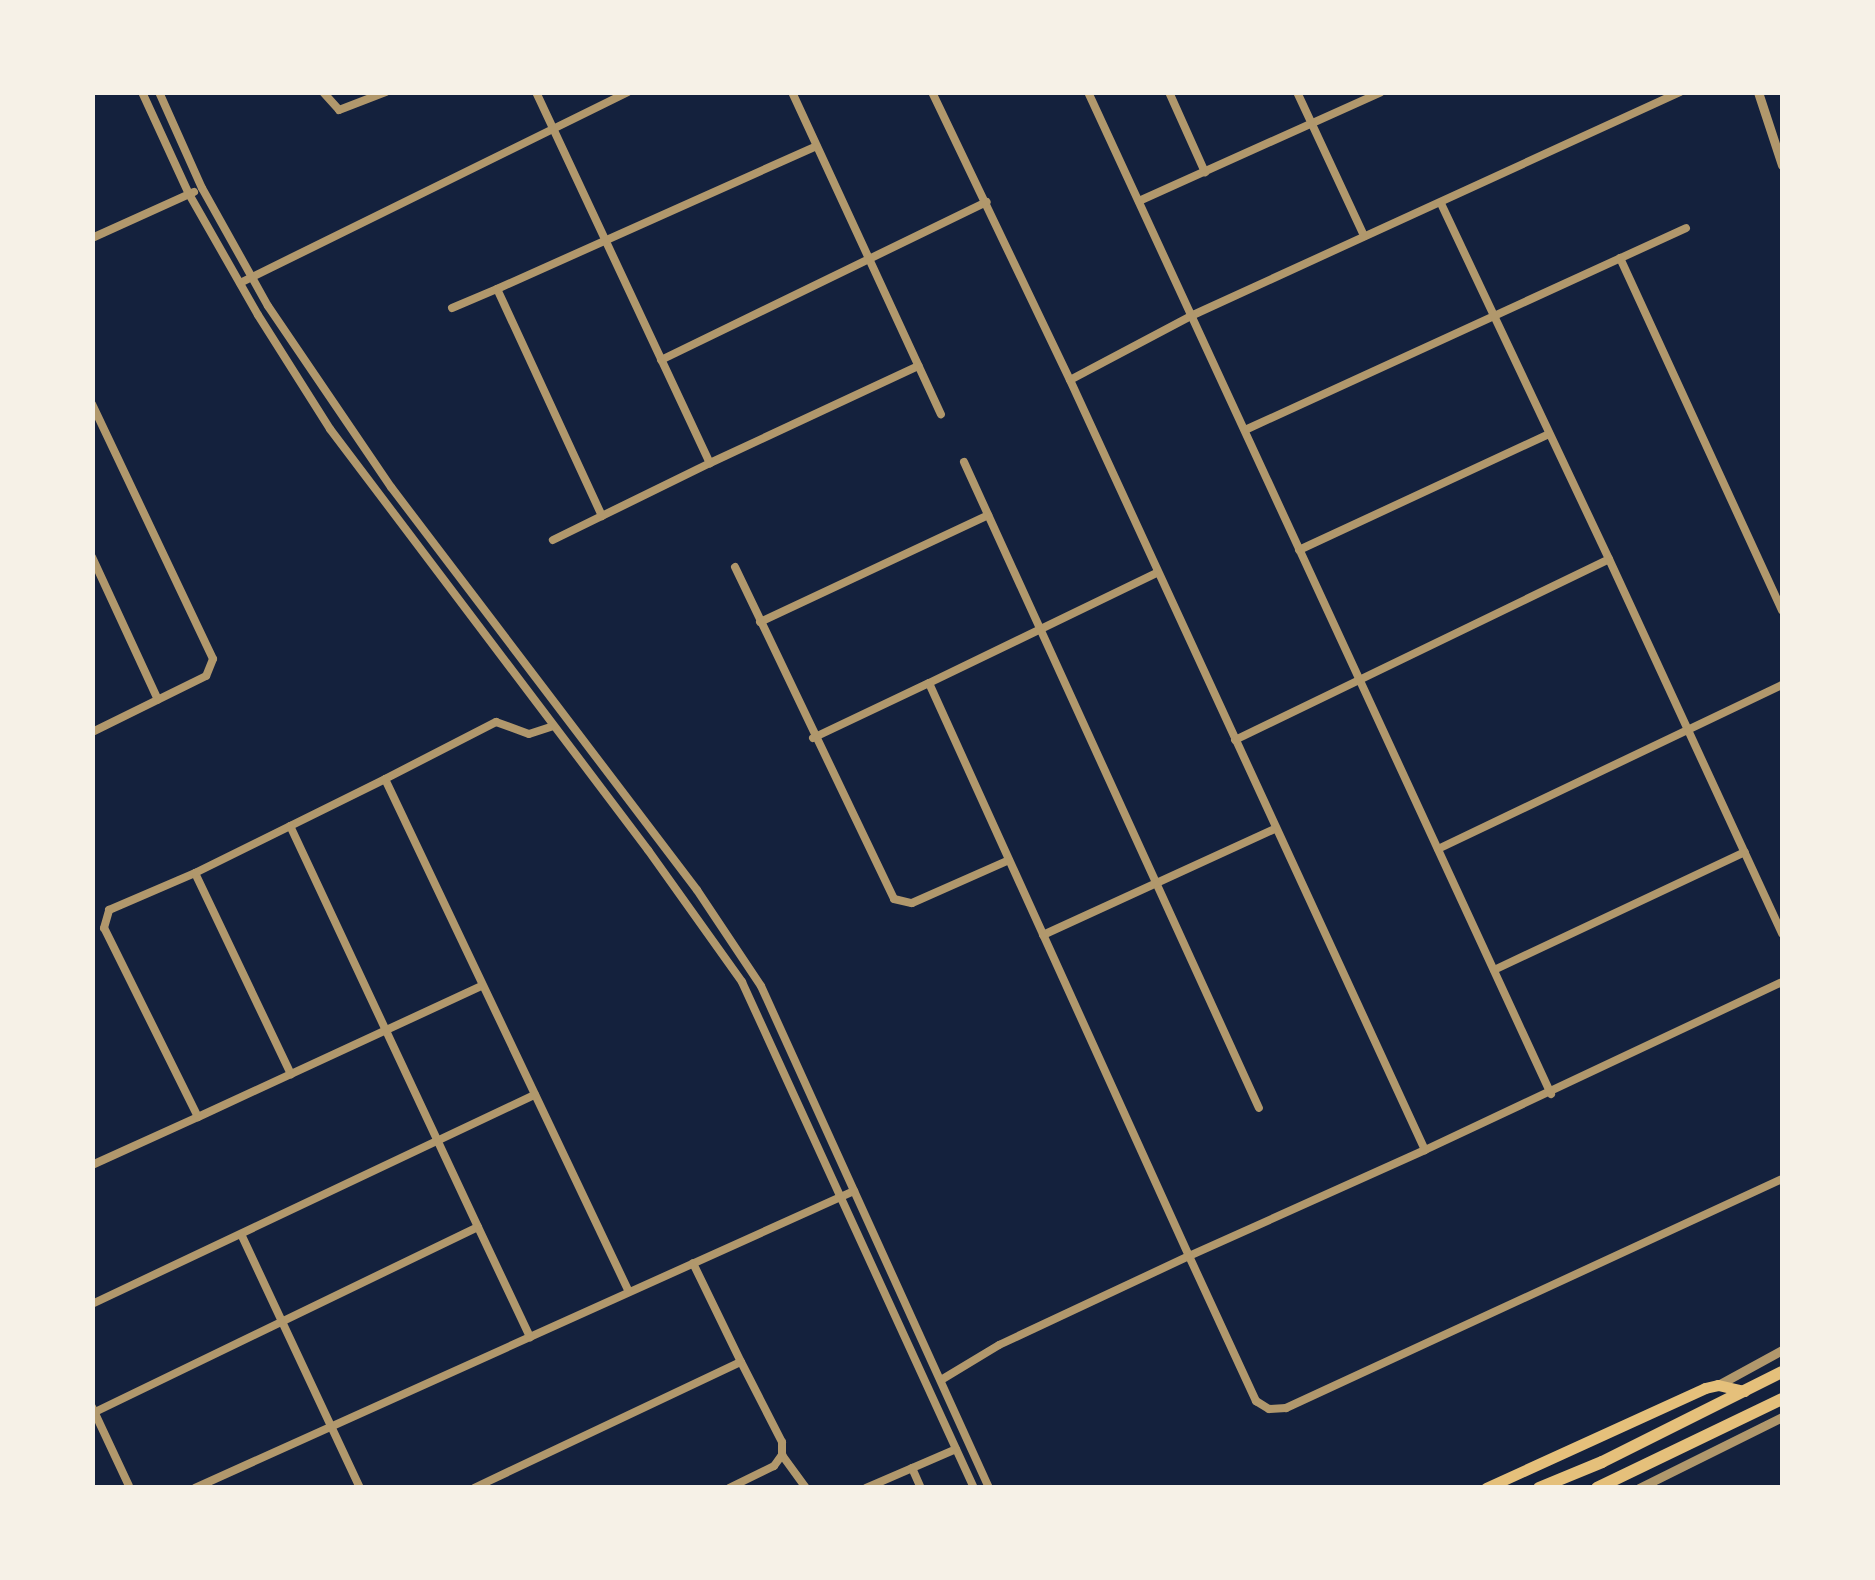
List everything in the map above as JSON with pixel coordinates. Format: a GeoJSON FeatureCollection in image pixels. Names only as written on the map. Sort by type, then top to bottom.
{"type":"FeatureCollection","features":[{"type":"Feature","properties":{"kind":"highway"},"geometry":{"type":"LineString","coordinates":[[1540,1488],[1602,1462],[1782,1372]]}},
{"type":"Feature","properties":{"kind":"highway"},"geometry":{"type":"LineString","coordinates":[[1603,1485],[1782,1398]]}},
{"type":"Feature","properties":{"kind":"main road"},"geometry":{"type":"LineString","coordinates":[[1486,1488],[1718,1385],[1744,1391]]}},
{"type":"Feature","properties":{"kind":"street"},"geometry":{"type":"LineString","coordinates":[[142,92],[190,194],[330,429],[742,982],[974,1488]]}},
{"type":"Feature","properties":{"kind":"street"},"geometry":{"type":"LineString","coordinates":[[160,92],[202,188],[252,274],[391,487],[697,890],[760,986],[990,1488]]}},
{"type":"Feature","properties":{"kind":"street"},"geometry":{"type":"LineString","coordinates":[[323,92],[339,110],[386,92]]}},
{"type":"Feature","properties":{"kind":"street"},"geometry":{"type":"LineString","coordinates":[[536,92],[710,464]]}},
{"type":"Feature","properties":{"kind":"street"},"geometry":{"type":"LineString","coordinates":[[240,283],[628,92]]}},
{"type":"Feature","properties":{"kind":"street"},"geometry":{"type":"LineString","coordinates":[[792,92],[940,414]]}},
{"type":"Feature","properties":{"kind":"street"},"geometry":{"type":"LineString","coordinates":[[932,92],[1070,380],[1424,1150]]}},
{"type":"Feature","properties":{"kind":"street"},"geometry":{"type":"LineString","coordinates":[[1088,92],[1551,1094]]}},
{"type":"Feature","properties":{"kind":"street"},"geometry":{"type":"LineString","coordinates":[[1169,92],[1205,172]]}},
{"type":"Feature","properties":{"kind":"street"},"geometry":{"type":"LineString","coordinates":[[1298,92],[1364,236]]}},
{"type":"Feature","properties":{"kind":"street"},"geometry":{"type":"LineString","coordinates":[[1139,201],[1381,92]]}},
{"type":"Feature","properties":{"kind":"street"},"geometry":{"type":"LineString","coordinates":[[1070,380],[1193,315],[1680,92]]}},
{"type":"Feature","properties":{"kind":"street"},"geometry":{"type":"LineString","coordinates":[[1758,92],[1782,164]]}},
{"type":"Feature","properties":{"kind":"street"},"geometry":{"type":"LineString","coordinates":[[452,308],[817,146]]}},
{"type":"Feature","properties":{"kind":"street"},"geometry":{"type":"LineString","coordinates":[[92,238],[202,188]]}},
{"type":"Feature","properties":{"kind":"street"},"geometry":{"type":"LineString","coordinates":[[661,360],[987,202]]}},
{"type":"Feature","properties":{"kind":"street"},"geometry":{"type":"LineString","coordinates":[[1441,203],[1782,934]]}},
{"type":"Feature","properties":{"kind":"street"},"geometry":{"type":"LineString","coordinates":[[1244,430],[1686,228]]}},
{"type":"Feature","properties":{"kind":"street"},"geometry":{"type":"LineString","coordinates":[[1620,258],[1782,611]]}},
{"type":"Feature","properties":{"kind":"street"},"geometry":{"type":"LineString","coordinates":[[497,289],[602,516]]}},
{"type":"Feature","properties":{"kind":"street"},"geometry":{"type":"LineString","coordinates":[[554,540],[918,366]]}},
{"type":"Feature","properties":{"kind":"street"},"geometry":{"type":"LineString","coordinates":[[92,404],[213,658],[206,676],[92,732]]}},
{"type":"Feature","properties":{"kind":"street"},"geometry":{"type":"LineString","coordinates":[[1299,550],[1548,435]]}},
{"type":"Feature","properties":{"kind":"street"},"geometry":{"type":"LineString","coordinates":[[964,462],[1259,1108]]}},
{"type":"Feature","properties":{"kind":"street"},"geometry":{"type":"LineString","coordinates":[[760,622],[988,515]]}},
{"type":"Feature","properties":{"kind":"street"},"geometry":{"type":"LineString","coordinates":[[92,557],[158,700]]}},
{"type":"Feature","properties":{"kind":"street"},"geometry":{"type":"LineString","coordinates":[[1235,740],[1609,559]]}},
{"type":"Feature","properties":{"kind":"street"},"geometry":{"type":"LineString","coordinates":[[735,568],[813,738],[894,899],[912,903],[1009,860]]}},
{"type":"Feature","properties":{"kind":"street"},"geometry":{"type":"LineString","coordinates":[[813,738],[1157,573]]}},
{"type":"Feature","properties":{"kind":"street"},"geometry":{"type":"LineString","coordinates":[[929,683],[1256,1400],[1268,1409],[1286,1408],[1782,1179]]}},
{"type":"Feature","properties":{"kind":"street"},"geometry":{"type":"LineString","coordinates":[[1438,849],[1782,685]]}},
{"type":"Feature","properties":{"kind":"street"},"geometry":{"type":"LineString","coordinates":[[198,1117],[104,928],[109,910],[195,873],[496,722],[530,734],[553,726]]}},
{"type":"Feature","properties":{"kind":"street"},"geometry":{"type":"LineString","coordinates":[[385,779],[629,1292]]}},
{"type":"Feature","properties":{"kind":"street"},"geometry":{"type":"LineString","coordinates":[[290,826],[530,1336]]}},
{"type":"Feature","properties":{"kind":"street"},"geometry":{"type":"LineString","coordinates":[[1043,935],[1274,829]]}},
{"type":"Feature","properties":{"kind":"street"},"geometry":{"type":"LineString","coordinates":[[1494,970],[1745,852]]}},
{"type":"Feature","properties":{"kind":"street"},"geometry":{"type":"LineString","coordinates":[[195,873],[292,1074]]}},
{"type":"Feature","properties":{"kind":"street"},"geometry":{"type":"LineString","coordinates":[[941,1380],[999,1345],[1551,1094],[1782,982]]}},
{"type":"Feature","properties":{"kind":"street"},"geometry":{"type":"LineString","coordinates":[[92,1165],[482,986]]}},
{"type":"Feature","properties":{"kind":"street"},"geometry":{"type":"LineString","coordinates":[[92,1304],[535,1095]]}},
{"type":"Feature","properties":{"kind":"street"},"geometry":{"type":"LineString","coordinates":[[195,1488],[854,1191]]}},
{"type":"Feature","properties":{"kind":"street"},"geometry":{"type":"LineString","coordinates":[[128,1486],[94,1410],[478,1226]]}},
{"type":"Feature","properties":{"kind":"street"},"geometry":{"type":"LineString","coordinates":[[241,1234],[360,1488]]}},
{"type":"Feature","properties":{"kind":"street"},"geometry":{"type":"LineString","coordinates":[[693,1263],[782,1442],[782,1455],[774,1466],[729,1488]]}},
{"type":"Feature","properties":{"kind":"street"},"geometry":{"type":"LineString","coordinates":[[1718,1385],[1782,1350]]}},
{"type":"Feature","properties":{"kind":"street"},"geometry":{"type":"LineString","coordinates":[[474,1488],[741,1362]]}},
{"type":"Feature","properties":{"kind":"street"},"geometry":{"type":"LineString","coordinates":[[1639,1488],[1782,1417]]}},
{"type":"Feature","properties":{"kind":"street"},"geometry":{"type":"LineString","coordinates":[[866,1488],[956,1449]]}},
{"type":"Feature","properties":{"kind":"street"},"geometry":{"type":"LineString","coordinates":[[782,1455],[806,1488]]}},
{"type":"Feature","properties":{"kind":"street"},"geometry":{"type":"LineString","coordinates":[[912,1468],[922,1488]]}}]}
